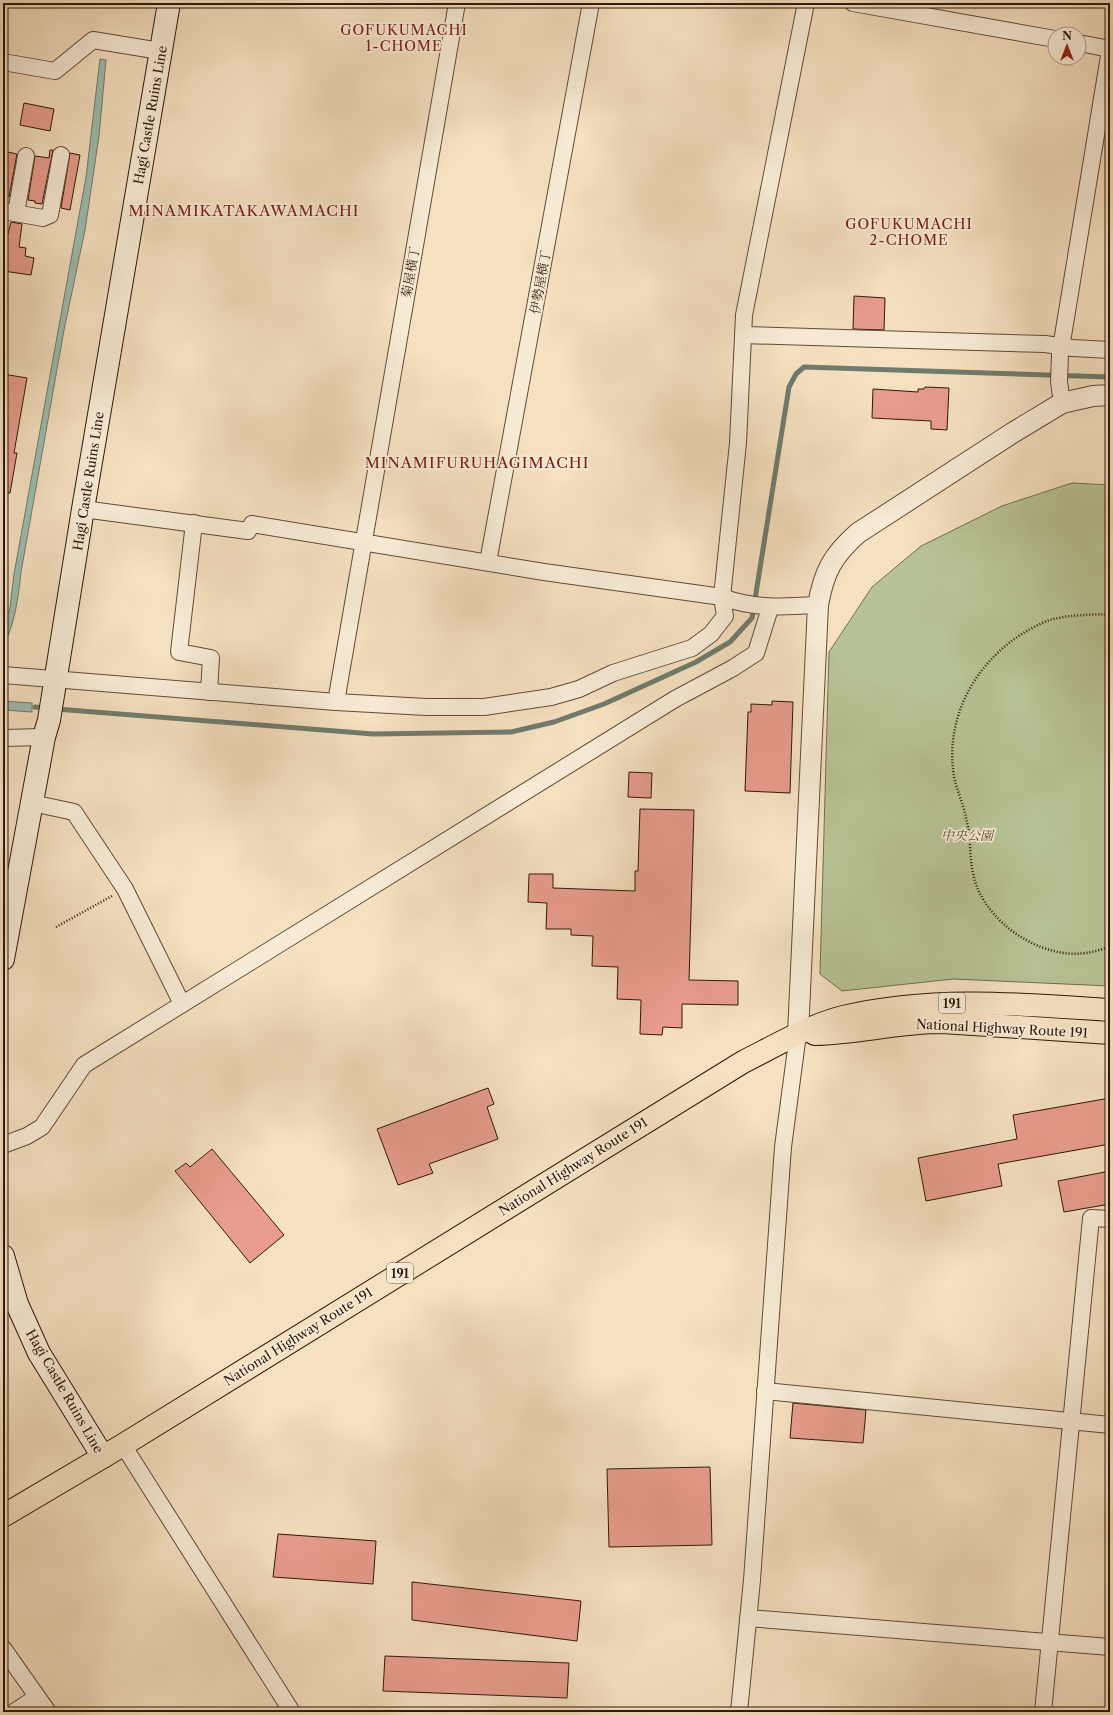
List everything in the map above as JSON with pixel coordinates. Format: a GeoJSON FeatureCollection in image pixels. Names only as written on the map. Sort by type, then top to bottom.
{"type":"FeatureCollection","features":[{"type":"Feature","properties":{"kind":"highway","name":"National Highway Route 191"},"geometry":{"type":"LineString","coordinates":[[3,1516],[123,1445],[743,1062],[798,1034],[842,1018],[926,1004],[1019,1004],[1110,1010]]}},
{"type":"Feature","properties":{"kind":"highway","name":"National Highway Route 191"},"geometry":{"type":"LineString","coordinates":[[798,1034],[846,1033],[887,1025],[936,1022],[1110,1033]]}},
{"type":"Feature","properties":{"kind":"main road","name":"Hagi Castle Ruins Line"},"geometry":{"type":"LineString","coordinates":[[3,959],[56,679],[83,509],[169,3]]}},
{"type":"Feature","properties":{"kind":"main road","name":"Hagi Castle Ruins Line"},"geometry":{"type":"LineString","coordinates":[[3,1256],[17,1304],[40,1353],[103,1457]]}},
{"type":"Feature","properties":{"kind":"street","name":"菊屋横丁"},"geometry":{"type":"LineString","coordinates":[[336,702],[457,3]]}},
{"type":"Feature","properties":{"kind":"street","name":"伊勢屋横丁"},"geometry":{"type":"LineString","coordinates":[[488,562],[591,3]]}},
{"type":"Feature","properties":{"kind":"street"},"geometry":{"type":"LineString","coordinates":[[8,676],[336,702],[426,707],[484,707],[551,697],[579,689],[634,666],[692,648],[711,634],[725,616],[722,597],[738,444],[744,315],[806,3]]}},
{"type":"Feature","properties":{"kind":"street"},"geometry":{"type":"LineString","coordinates":[[853,3],[1047,38]]}},
{"type":"Feature","properties":{"kind":"street"},"geometry":{"type":"LineString","coordinates":[[3,62],[55,71],[93,40],[160,51]]}},
{"type":"Feature","properties":{"kind":"street"},"geometry":{"type":"LineString","coordinates":[[1062,403],[1059,376],[1062,347],[1110,50],[1087,46]]}},
{"type":"Feature","properties":{"kind":"street"},"geometry":{"type":"LineString","coordinates":[[26,156],[9,212],[44,218],[50,215],[61,155]]}},
{"type":"Feature","properties":{"kind":"street"},"geometry":{"type":"LineString","coordinates":[[743,335],[1045,344],[1062,347],[1110,350]]}},
{"type":"Feature","properties":{"kind":"street"},"geometry":{"type":"LineString","coordinates":[[739,1712],[748,1618],[783,1147],[798,1034],[818,605],[822,581],[830,563],[842,547],[858,533],[1014,432],[1062,403],[1094,396],[1110,395]]}},
{"type":"Feature","properties":{"kind":"street"},"geometry":{"type":"LineString","coordinates":[[83,509],[248,531],[252,524],[364,541],[544,572],[722,597],[741,604],[765,607],[818,605]]}},
{"type":"Feature","properties":{"kind":"street"},"geometry":{"type":"LineString","coordinates":[[194,523],[179,652],[211,658],[209,692]]}},
{"type":"Feature","properties":{"kind":"street"},"geometry":{"type":"LineString","coordinates":[[3,1145],[27,1136],[42,1126],[84,1065],[675,699],[733,668],[756,653],[765,607]]}},
{"type":"Feature","properties":{"kind":"street"},"geometry":{"type":"LineString","coordinates":[[3,738],[46,728]]}},
{"type":"Feature","properties":{"kind":"street"},"geometry":{"type":"LineString","coordinates":[[32,803],[74,812],[125,889],[182,1004]]}},
{"type":"Feature","properties":{"kind":"street"},"geometry":{"type":"LineString","coordinates":[[1043,1712],[1091,1218],[1110,1219]]}},
{"type":"Feature","properties":{"kind":"street"},"geometry":{"type":"LineString","coordinates":[[765,1391],[1110,1425]]}},
{"type":"Feature","properties":{"kind":"street"},"geometry":{"type":"LineString","coordinates":[[123,1445],[292,1712]]}},
{"type":"Feature","properties":{"kind":"street"},"geometry":{"type":"LineString","coordinates":[[748,1618],[1110,1647]]}},
{"type":"Feature","properties":{"kind":"street"},"geometry":{"type":"LineString","coordinates":[[3,1648],[48,1712]]}},
{"type":"Feature","properties":{"kind":"street"},"geometry":{"type":"LineString","coordinates":[[14,1712],[38,1697]]}},
{"type":"Feature","properties":{"kind":"path"},"geometry":{"type":"LineString","coordinates":[[1110,618],[1104,614],[1081,615],[1048,621],[1020,636],[994,655],[976,677],[961,706],[952,737],[953,770],[967,820],[970,860],[977,888],[993,915],[1016,935],[1039,946],[1060,951],[1085,953],[1110,947]]}},
{"type":"Feature","properties":{"kind":"path"},"geometry":{"type":"LineString","coordinates":[[56,927],[125,889]]}},
{"type":"Feature","properties":{"kind":"green space","name":"中央公園"},"geometry":{"type":"Polygon","coordinates":[[[1072,483],[1110,485],[1110,986],[953,979],[842,991],[820,974],[829,652],[872,587],[921,546],[1002,506],[1072,483]]]}},
{"type":"Feature","properties":{"kind":"shaded area"},"geometry":{"type":"Polygon","coordinates":[[[100,59],[106,60],[99,136],[85,230],[64,330],[21,572],[19,592],[10,629],[3,648],[3,631],[10,607],[14,574],[86,177],[100,59]]]}},
{"type":"Feature","properties":{"kind":"shaded area"},"geometry":{"type":"Polygon","coordinates":[[[3,701],[32,703],[32,712],[3,710],[3,701]]]}},
{"type":"Feature","properties":{"kind":"building"},"geometry":{"type":"Polygon","coordinates":[[[24,103],[54,109],[50,131],[20,125],[24,103]]]}},
{"type":"Feature","properties":{"kind":"building"},"geometry":{"type":"Polygon","coordinates":[[[50,150],[53,150],[42,204],[35,203],[35,201],[28,200],[35,156],[49,158],[50,150]]]}},
{"type":"Feature","properties":{"kind":"building"},"geometry":{"type":"Polygon","coordinates":[[[3,151],[17,154],[9,197],[3,195],[3,151]]]}},
{"type":"Feature","properties":{"kind":"building"},"geometry":{"type":"Polygon","coordinates":[[[70,153],[80,155],[70,210],[61,208],[70,153]]]}},
{"type":"Feature","properties":{"kind":"building"},"geometry":{"type":"Polygon","coordinates":[[[11,222],[22,224],[19,247],[26,248],[25,256],[34,258],[31,275],[3,271],[3,233],[8,234],[11,222]]]}},
{"type":"Feature","properties":{"kind":"building"},"geometry":{"type":"Polygon","coordinates":[[[854,296],[885,298],[884,330],[853,329],[854,296]]]}},
{"type":"Feature","properties":{"kind":"building"},"geometry":{"type":"Polygon","coordinates":[[[3,374],[27,378],[14,453],[17,453],[10,493],[3,493],[3,374]]]}},
{"type":"Feature","properties":{"kind":"building"},"geometry":{"type":"Polygon","coordinates":[[[925,387],[949,388],[947,430],[931,429],[931,421],[872,418],[873,389],[918,392],[918,389],[924,389],[925,387]]]}},
{"type":"Feature","properties":{"kind":"building"},"geometry":{"type":"Polygon","coordinates":[[[772,701],[793,702],[790,793],[745,791],[748,712],[751,712],[751,704],[772,705],[772,701]]]}},
{"type":"Feature","properties":{"kind":"building"},"geometry":{"type":"Polygon","coordinates":[[[629,772],[652,773],[651,798],[628,797],[629,772]]]}},
{"type":"Feature","properties":{"kind":"building"},"geometry":{"type":"Polygon","coordinates":[[[640,809],[694,810],[689,980],[738,981],[738,1005],[682,1004],[682,1028],[663,1027],[662,1035],[640,1034],[641,1000],[617,999],[618,967],[592,966],[593,936],[571,935],[571,929],[546,929],[547,903],[528,902],[529,874],[553,874],[553,888],[635,891],[635,871],[638,871],[640,809]]]}},
{"type":"Feature","properties":{"kind":"building"},"geometry":{"type":"Polygon","coordinates":[[[488,1088],[494,1104],[487,1107],[498,1139],[429,1164],[433,1173],[398,1185],[377,1129],[488,1088]]]}},
{"type":"Feature","properties":{"kind":"building"},"geometry":{"type":"Polygon","coordinates":[[[1110,1098],[1110,1144],[998,1164],[1002,1186],[926,1201],[918,1158],[1017,1139],[1013,1115],[1110,1098]]]}},
{"type":"Feature","properties":{"kind":"building"},"geometry":{"type":"Polygon","coordinates":[[[212,1149],[284,1235],[250,1263],[175,1171],[186,1163],[190,1167],[212,1149]]]}},
{"type":"Feature","properties":{"kind":"building"},"geometry":{"type":"Polygon","coordinates":[[[1110,1171],[1110,1204],[1064,1212],[1058,1181],[1110,1171]]]}},
{"type":"Feature","properties":{"kind":"building"},"geometry":{"type":"Polygon","coordinates":[[[793,1403],[866,1410],[863,1443],[790,1438],[793,1403]]]}},
{"type":"Feature","properties":{"kind":"building"},"geometry":{"type":"Polygon","coordinates":[[[710,1467],[712,1545],[609,1547],[607,1469],[710,1467]]]}},
{"type":"Feature","properties":{"kind":"building"},"geometry":{"type":"Polygon","coordinates":[[[278,1534],[376,1541],[373,1584],[273,1577],[278,1534]]]}},
{"type":"Feature","properties":{"kind":"building"},"geometry":{"type":"Polygon","coordinates":[[[412,1582],[581,1601],[577,1641],[412,1620],[412,1582]]]}},
{"type":"Feature","properties":{"kind":"building"},"geometry":{"type":"Polygon","coordinates":[[[385,1656],[569,1663],[567,1698],[383,1691],[385,1656]]]}},
{"type":"Feature","properties":{"kind":"waterway"},"geometry":{"type":"LineString","coordinates":[[56,709],[373,734],[511,732],[554,722],[604,704],[696,662],[730,642],[752,618],[789,387],[796,374],[804,367],[1110,377]]}},
{"type":"Feature","properties":{"kind":"waterway"},"geometry":{"type":"LineString","coordinates":[[35,707],[46,708]]}},
{"type":"Feature","properties":{"kind":"district","name":"GOFUKUMACHI 1-CHOME"},"geometry":{"type":"Point","coordinates":[404,38]}},
{"type":"Feature","properties":{"kind":"district","name":"MINAMIKATAKAWAMACHI"},"geometry":{"type":"Point","coordinates":[244,210]}},
{"type":"Feature","properties":{"kind":"district","name":"GOFUKUMACHI 2-CHOME"},"geometry":{"type":"Point","coordinates":[909,232]}},
{"type":"Feature","properties":{"kind":"district","name":"MINAMIFURUHAGIMACHI"},"geometry":{"type":"Point","coordinates":[477,462]}}]}
